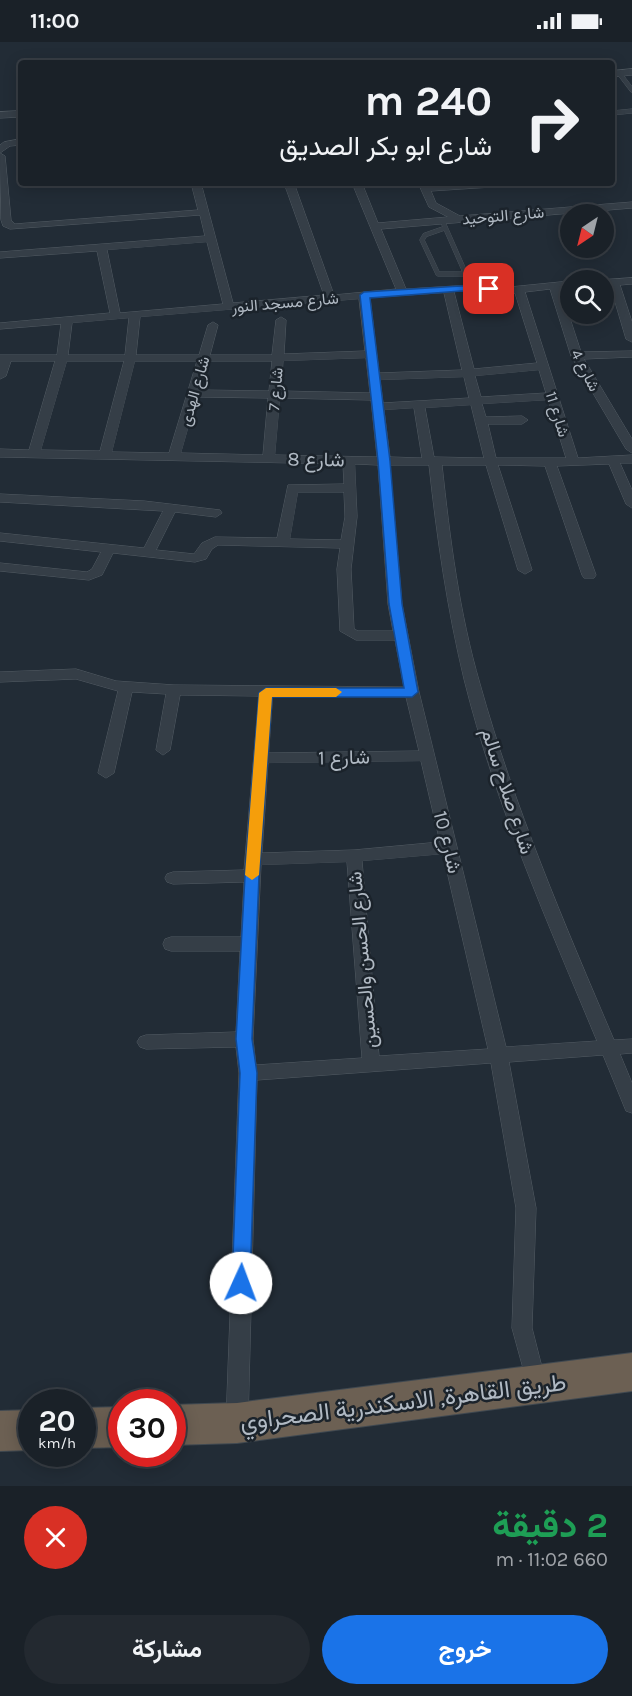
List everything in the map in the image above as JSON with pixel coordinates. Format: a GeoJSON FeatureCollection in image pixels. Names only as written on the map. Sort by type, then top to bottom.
{"type":"FeatureCollection","features":[{"type":"Feature","properties":{"kind":"highway","name":"طريق القاهرة, الاسكندرية الصحراوي"},"geometry":{"type":"LineString","coordinates":[[186,1425],[237,1423],[632,1372]]}},
{"type":"Feature","properties":{"kind":"highway"},"geometry":{"type":"LineString","coordinates":[[0,1431],[18,1430]]}},
{"type":"Feature","properties":{"kind":"street"},"geometry":{"type":"LineString","coordinates":[[616,73],[632,72]]}},
{"type":"Feature","properties":{"kind":"street"},"geometry":{"type":"LineString","coordinates":[[0,115],[18,114]]}},
{"type":"Feature","properties":{"kind":"street"},"geometry":{"type":"LineString","coordinates":[[0,150],[7,144],[18,142]]}},
{"type":"Feature","properties":{"kind":"street"},"geometry":{"type":"LineString","coordinates":[[0,156],[6,220],[7,224],[14,227],[204,212]]}},
{"type":"Feature","properties":{"kind":"street"},"geometry":{"type":"LineString","coordinates":[[197,186],[229,307]]}},
{"type":"Feature","properties":{"kind":"street"},"geometry":{"type":"LineString","coordinates":[[290,186],[330,298]]}},
{"type":"Feature","properties":{"kind":"street"},"geometry":{"type":"LineString","coordinates":[[358,186],[402,292]]}},
{"type":"Feature","properties":{"kind":"street"},"geometry":{"type":"LineString","coordinates":[[424,186],[432,205],[439,211],[463,219]]}},
{"type":"Feature","properties":{"kind":"street","name":"شارع التوحيد"},"geometry":{"type":"LineString","coordinates":[[375,226],[443,224],[463,219],[632,205]]}},
{"type":"Feature","properties":{"kind":"street"},"geometry":{"type":"LineString","coordinates":[[0,255],[210,238]]}},
{"type":"Feature","properties":{"kind":"street"},"geometry":{"type":"LineString","coordinates":[[101,247],[116,317]]}},
{"type":"Feature","properties":{"kind":"street"},"geometry":{"type":"LineString","coordinates":[[614,282],[632,281]]}},
{"type":"Feature","properties":{"kind":"street","name":"شارع 4"},"geometry":{"type":"LineString","coordinates":[[554,285],[577,356],[632,449]]}},
{"type":"Feature","properties":{"kind":"street","name":"شارع مسجد النور"},"geometry":{"type":"LineString","coordinates":[[0,327],[402,292],[448,289],[519,289],[560,285]]}},
{"type":"Feature","properties":{"kind":"street"},"geometry":{"type":"LineString","coordinates":[[448,289],[492,462],[525,570]]}},
{"type":"Feature","properties":{"kind":"street","name":"شارع 11"},"geometry":{"type":"LineString","coordinates":[[519,289],[573,462]]}},
{"type":"Feature","properties":{"kind":"street","name":"شارع 10"},"geometry":{"type":"LineString","coordinates":[[364,295],[384,461],[392,572],[401,636],[412,692],[499,1056],[526,1208],[522,1328],[537,1386]]}},
{"type":"Feature","properties":{"kind":"street"},"geometry":{"type":"LineString","coordinates":[[614,296],[632,339]]}},
{"type":"Feature","properties":{"kind":"street"},"geometry":{"type":"LineString","coordinates":[[105,455],[130,358],[135,315]]}},
{"type":"Feature","properties":{"kind":"street","name":"شارع 7"},"geometry":{"type":"LineString","coordinates":[[269,458],[281,320]]}},
{"type":"Feature","properties":{"kind":"street"},"geometry":{"type":"LineString","coordinates":[[34,453],[62,358],[67,321]]}},
{"type":"Feature","properties":{"kind":"street","name":"شارع الهدى"},"geometry":{"type":"LineString","coordinates":[[174,456],[213,325]]}},
{"type":"Feature","properties":{"kind":"street"},"geometry":{"type":"LineString","coordinates":[[0,376],[4,358],[278,358],[371,354]]}},
{"type":"Feature","properties":{"kind":"street"},"geometry":{"type":"LineString","coordinates":[[577,356],[632,354]]}},
{"type":"Feature","properties":{"kind":"street"},"geometry":{"type":"LineString","coordinates":[[374,377],[468,373],[543,366]]}},
{"type":"Feature","properties":{"kind":"street"},"geometry":{"type":"LineString","coordinates":[[193,393],[419,405],[552,396]]}},
{"type":"Feature","properties":{"kind":"street"},"geometry":{"type":"LineString","coordinates":[[419,405],[432,461]]}},
{"type":"Feature","properties":{"kind":"street"},"geometry":{"type":"LineString","coordinates":[[481,421],[522,420]]}},
{"type":"Feature","properties":{"kind":"street","name":"شارع 8"},"geometry":{"type":"LineString","coordinates":[[0,453],[384,461],[573,462],[632,459]]}},
{"type":"Feature","properties":{"kind":"street"},"geometry":{"type":"LineString","coordinates":[[350,460],[351,517],[344,569],[347,631],[356,636],[401,636]]}},
{"type":"Feature","properties":{"kind":"street"},"geometry":{"type":"LineString","coordinates":[[613,460],[632,504]]}},
{"type":"Feature","properties":{"kind":"street","name":"شارع صلاح سالم"},"geometry":{"type":"LineString","coordinates":[[432,461],[448,575],[476,690],[520,830],[632,1105]]}},
{"type":"Feature","properties":{"kind":"street"},"geometry":{"type":"LineString","coordinates":[[550,462],[589,575]]}},
{"type":"Feature","properties":{"kind":"street"},"geometry":{"type":"LineString","coordinates":[[283,543],[292,488],[350,488]]}},
{"type":"Feature","properties":{"kind":"street"},"geometry":{"type":"LineString","coordinates":[[0,498],[171,508],[216,513]]}},
{"type":"Feature","properties":{"kind":"street"},"geometry":{"type":"LineString","coordinates":[[148,553],[171,508]]}},
{"type":"Feature","properties":{"kind":"street"},"geometry":{"type":"LineString","coordinates":[[0,537],[195,558],[201,556],[207,546],[215,541],[347,544]]}},
{"type":"Feature","properties":{"kind":"street"},"geometry":{"type":"LineString","coordinates":[[0,567],[89,576],[97,572],[109,549]]}},
{"type":"Feature","properties":{"kind":"street"},"geometry":{"type":"LineString","coordinates":[[0,677],[76,674],[126,688],[174,690],[266,693],[412,692]]}},
{"type":"Feature","properties":{"kind":"street"},"geometry":{"type":"LineString","coordinates":[[106,773],[126,688]]}},
{"type":"Feature","properties":{"kind":"street"},"geometry":{"type":"LineString","coordinates":[[163,750],[174,690]]}},
{"type":"Feature","properties":{"kind":"street"},"geometry":{"type":"LineString","coordinates":[[237,1423],[248,1073],[244,1039],[253,867],[266,693]]}},
{"type":"Feature","properties":{"kind":"street","name":"شارع 1"},"geometry":{"type":"LineString","coordinates":[[260,758],[427,756]]}},
{"type":"Feature","properties":{"kind":"street"},"geometry":{"type":"LineString","coordinates":[[173,878],[253,867],[450,847]]}},
{"type":"Feature","properties":{"kind":"street","name":"شارع الحسن والحسين"},"geometry":{"type":"LineString","coordinates":[[354,856],[371,1065]]}},
{"type":"Feature","properties":{"kind":"street"},"geometry":{"type":"LineString","coordinates":[[171,944],[249,944]]}},
{"type":"Feature","properties":{"kind":"street"},"geometry":{"type":"LineString","coordinates":[[146,1042],[244,1039]]}},
{"type":"Feature","properties":{"kind":"street"},"geometry":{"type":"LineString","coordinates":[[248,1073],[632,1046]]}},
{"type":"Feature","properties":{"kind":"lane"},"geometry":{"type":"LineString","coordinates":[[616,73],[632,90]]}},
{"type":"Feature","properties":{"kind":"lane"},"geometry":{"type":"LineString","coordinates":[[615,112],[632,111]]}},
{"type":"Feature","properties":{"kind":"lane"},"geometry":{"type":"LineString","coordinates":[[443,224],[464,270],[463,274],[438,274],[422,240],[425,235],[443,224]]}},
{"type":"Feature","properties":{"kind":"slow traffic"},"geometry":{"type":"LineString","coordinates":[[252,875],[266,693],[336,692]]}},
{"type":"Feature","properties":{"kind":"route"},"geometry":{"type":"LineString","coordinates":[[241,1283],[248,1073],[244,1039],[252,876],[266,693],[412,692],[395,604],[384,461],[364,295],[461,288],[489,289]]}}]}
